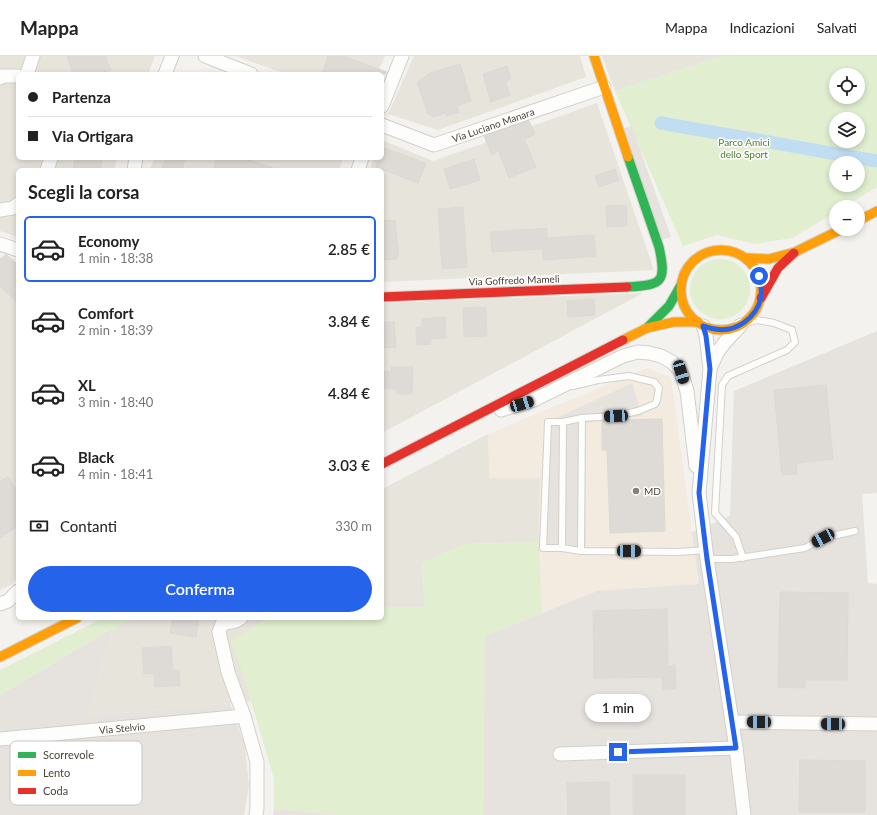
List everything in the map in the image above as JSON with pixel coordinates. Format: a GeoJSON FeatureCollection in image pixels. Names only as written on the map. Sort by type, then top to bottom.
{"type":"FeatureCollection","features":[{"type":"Feature","properties":{"kind":"main road"},"geometry":{"type":"LineString","coordinates":[[594,56],[604,86]]}},
{"type":"Feature","properties":{"kind":"main road","name":"Via Goffredo Mameli"},"geometry":{"type":"LineString","coordinates":[[384,297],[646,286],[657,283],[661,277],[663,267],[659,247],[604,86]]}},
{"type":"Feature","properties":{"kind":"main road"},"geometry":{"type":"LineString","coordinates":[[865,217],[877,211]]}},
{"type":"Feature","properties":{"kind":"main road"},"geometry":{"type":"LineString","coordinates":[[746,258],[769,258],[795,252],[829,235]]}},
{"type":"Feature","properties":{"kind":"main road"},"geometry":{"type":"LineString","coordinates":[[384,463],[647,328],[674,322],[700,324],[716,330],[729,329],[742,324],[750,318],[757,309],[761,287],[759,276],[754,266],[746,258],[736,252],[712,250],[700,255],[691,263],[685,273],[682,285],[684,306],[690,315],[700,324]]}},
{"type":"Feature","properties":{"kind":"main road"},"geometry":{"type":"LineString","coordinates":[[760,298],[778,268],[795,252]]}},
{"type":"Feature","properties":{"kind":"main road"},"geometry":{"type":"LineString","coordinates":[[647,328],[669,306],[682,285]]}},
{"type":"Feature","properties":{"kind":"main road"},"geometry":{"type":"LineString","coordinates":[[0,657],[73,620]]}},
{"type":"Feature","properties":{"kind":"street"},"geometry":{"type":"LineString","coordinates":[[28,72],[33,56]]}},
{"type":"Feature","properties":{"kind":"street"},"geometry":{"type":"LineString","coordinates":[[166,72],[172,56]]}},
{"type":"Feature","properties":{"kind":"street"},"geometry":{"type":"LineString","coordinates":[[206,56],[219,59],[247,72]]}},
{"type":"Feature","properties":{"kind":"street"},"geometry":{"type":"LineString","coordinates":[[384,101],[402,56]]}},
{"type":"Feature","properties":{"kind":"street"},"geometry":{"type":"LineString","coordinates":[[0,78],[2,76],[16,76]]}},
{"type":"Feature","properties":{"kind":"street","name":"Via Luciano Manara"},"geometry":{"type":"LineString","coordinates":[[384,126],[434,145],[604,86]]}},
{"type":"Feature","properties":{"kind":"street"},"geometry":{"type":"LineString","coordinates":[[0,210],[13,208],[16,206]]}},
{"type":"Feature","properties":{"kind":"street"},"geometry":{"type":"LineString","coordinates":[[0,244],[16,249]]}},
{"type":"Feature","properties":{"kind":"street"},"geometry":{"type":"LineString","coordinates":[[699,493],[710,369],[706,336],[700,324]]}},
{"type":"Feature","properties":{"kind":"street"},"geometry":{"type":"LineString","coordinates":[[710,369],[717,353],[742,324]]}},
{"type":"Feature","properties":{"kind":"street"},"geometry":{"type":"LineString","coordinates":[[472,418],[534,400],[623,356],[638,352],[661,356],[672,362],[681,372],[687,392],[707,554],[736,748],[744,815]]}},
{"type":"Feature","properties":{"kind":"street"},"geometry":{"type":"LineString","coordinates":[[0,604],[8,601],[16,593]]}},
{"type":"Feature","properties":{"kind":"street"},"geometry":{"type":"LineString","coordinates":[[238,620],[222,624],[220,632],[228,672],[244,716],[257,762],[256,815]]}},
{"type":"Feature","properties":{"kind":"street","name":"Via Stelvio"},"geometry":{"type":"LineString","coordinates":[[0,739],[244,716]]}},
{"type":"Feature","properties":{"kind":"street"},"geometry":{"type":"LineString","coordinates":[[732,722],[877,724]]}},
{"type":"Feature","properties":{"kind":"street"},"geometry":{"type":"LineString","coordinates":[[560,754],[736,748]]}},
{"type":"Feature","properties":{"kind":"lane"},"geometry":{"type":"LineString","coordinates":[[742,324],[757,320],[774,323],[792,330],[795,342],[787,350],[728,376],[722,385],[715,513],[736,537],[743,558]]}},
{"type":"Feature","properties":{"kind":"lane"},"geometry":{"type":"LineString","coordinates":[[546,394],[598,380],[629,376],[654,382],[659,388],[655,404],[638,411],[616,416],[582,418],[563,422],[548,422],[543,548],[562,548],[580,551],[678,552],[707,554],[732,559],[805,548],[823,538],[855,531]]}},
{"type":"Feature","properties":{"kind":"lane"},"geometry":{"type":"LineString","coordinates":[[580,551],[582,418]]}},
{"type":"Feature","properties":{"kind":"lane"},"geometry":{"type":"LineString","coordinates":[[562,548],[563,422]]}},
{"type":"Feature","properties":{"kind":"shaded area"},"geometry":{"type":"Polygon","coordinates":[[[0,56],[155,56],[149,72],[16,72],[16,160],[116,160],[114,168],[16,168],[16,236],[0,231],[0,56]]]}},
{"type":"Feature","properties":{"kind":"shaded area"},"geometry":{"type":"Polygon","coordinates":[[[236,56],[385,56],[378,72],[280,72],[236,56]]]}},
{"type":"Feature","properties":{"kind":"shaded area"},"geometry":{"type":"Polygon","coordinates":[[[414,56],[580,56],[586,77],[438,130],[388,114],[414,56]]]}},
{"type":"Feature","properties":{"kind":"shaded area"},"geometry":{"type":"Polygon","coordinates":[[[602,56],[722,56],[615,91],[602,56]]]}},
{"type":"Feature","properties":{"kind":"shaded area"},"geometry":{"type":"Polygon","coordinates":[[[597,103],[654,270],[384,282],[384,168],[371,168],[373,160],[384,160],[384,141],[433,161],[597,103]]]}},
{"type":"Feature","properties":{"kind":"shaded area"},"geometry":{"type":"Polygon","coordinates":[[[632,126],[671,237],[657,241],[619,130],[632,126]]]}},
{"type":"Feature","properties":{"kind":"shaded area"},"geometry":{"type":"Polygon","coordinates":[[[153,160],[342,160],[340,168],[151,168],[153,160]]]}},
{"type":"Feature","properties":{"kind":"shaded area"},"geometry":{"type":"Polygon","coordinates":[[[0,257],[16,263],[16,579],[12,584],[0,590],[0,257]]]}},
{"type":"Feature","properties":{"kind":"shaded area"},"geometry":{"type":"Polygon","coordinates":[[[643,293],[384,432],[384,303],[643,293]]]}},
{"type":"Feature","properties":{"kind":"shaded area"},"geometry":{"type":"Polygon","coordinates":[[[877,331],[877,493],[862,494],[868,583],[877,584],[877,815],[483,815],[485,636],[597,591],[699,584],[692,532],[730,516],[734,391],[877,331]]]}},
{"type":"Feature","properties":{"kind":"shaded area"},"geometry":{"type":"Polygon","coordinates":[[[647,368],[671,377],[699,584],[597,591],[542,613],[539,542],[540,478],[489,478],[488,434],[647,368]]]}},
{"type":"Feature","properties":{"kind":"shaded area"},"geometry":{"type":"Polygon","coordinates":[[[632,383],[642,416],[585,423],[586,550],[543,548],[548,422],[632,383]]]}},
{"type":"Feature","properties":{"kind":"shaded area"},"geometry":{"type":"Polygon","coordinates":[[[488,434],[490,478],[540,478],[539,542],[465,544],[422,563],[425,607],[384,607],[384,488],[488,434]]]}},
{"type":"Feature","properties":{"kind":"shaded area"},"geometry":{"type":"Polygon","coordinates":[[[128,620],[266,620],[231,642],[241,667],[251,701],[87,716],[113,628],[128,620]]]}},
{"type":"Feature","properties":{"kind":"shaded area"},"geometry":{"type":"Polygon","coordinates":[[[709,620],[723,721],[707,722],[692,622],[709,620]]]}},
{"type":"Feature","properties":{"kind":"shaded area"},"geometry":{"type":"Polygon","coordinates":[[[113,628],[87,716],[230,703],[245,746],[249,786],[244,815],[0,815],[0,695],[113,628]]]}},
{"type":"Feature","properties":{"kind":"shaded area"},"geometry":{"type":"Polygon","coordinates":[[[701,707],[705,738],[598,743],[597,710],[701,707]]]}},
{"type":"Feature","properties":{"kind":"shaded area"},"geometry":{"type":"Polygon","coordinates":[[[730,778],[734,815],[720,815],[716,780],[730,778]]]}},
{"type":"Feature","properties":{"kind":"shaded area"},"geometry":{"type":"Polygon","coordinates":[[[274,809],[337,815],[273,815],[274,809]]]}},
{"type":"Feature","properties":{"kind":"green space","name":"Parco Amici dello Sport"},"geometry":{"type":"Polygon","coordinates":[[[722,56],[877,56],[877,187],[856,200],[829,200],[829,216],[792,238],[755,244],[717,235],[683,246],[615,91],[722,56]]]}},
{"type":"Feature","properties":{"kind":"green space"},"geometry":{"type":"Polygon","coordinates":[[[714,259],[726,259],[737,264],[745,272],[750,283],[748,301],[737,314],[726,319],[714,319],[703,314],[695,306],[690,295],[690,283],[695,272],[703,264],[714,259]]]}},
{"type":"Feature","properties":{"kind":"green space"},"geometry":{"type":"Polygon","coordinates":[[[539,542],[542,613],[485,636],[483,815],[337,815],[274,809],[274,779],[241,667],[230,641],[266,620],[384,620],[384,607],[425,607],[422,563],[465,544],[539,542]]]}},
{"type":"Feature","properties":{"kind":"green space"},"geometry":{"type":"Polygon","coordinates":[[[99,620],[128,620],[0,695],[0,670],[99,620]]]}},
{"type":"Feature","properties":{"kind":"building"},"geometry":{"type":"Polygon","coordinates":[[[67,56],[105,56],[111,70],[104,72],[72,72],[67,56]]]}},
{"type":"Feature","properties":{"kind":"building"},"geometry":{"type":"Polygon","coordinates":[[[328,56],[343,56],[387,72],[384,74],[384,72],[323,72],[328,56]]]}},
{"type":"Feature","properties":{"kind":"building"},"geometry":{"type":"Polygon","coordinates":[[[460,64],[471,101],[457,106],[459,112],[447,116],[446,113],[434,117],[428,114],[417,82],[430,73],[460,64]]]}},
{"type":"Feature","properties":{"kind":"building"},"geometry":{"type":"Polygon","coordinates":[[[507,66],[511,78],[506,83],[510,95],[491,102],[483,74],[507,66]]]}},
{"type":"Feature","properties":{"kind":"building"},"geometry":{"type":"Polygon","coordinates":[[[529,121],[535,134],[524,139],[536,167],[509,178],[498,150],[492,155],[484,136],[529,121]]]}},
{"type":"Feature","properties":{"kind":"building"},"geometry":{"type":"Polygon","coordinates":[[[384,148],[426,163],[418,183],[384,170],[384,168],[376,167],[378,160],[384,160],[384,148]]]}},
{"type":"Feature","properties":{"kind":"building"},"geometry":{"type":"Polygon","coordinates":[[[474,159],[480,180],[450,189],[444,169],[474,159]]]}},
{"type":"Feature","properties":{"kind":"building"},"geometry":{"type":"Polygon","coordinates":[[[75,160],[102,160],[100,168],[73,168],[75,160]]]}},
{"type":"Feature","properties":{"kind":"building"},"geometry":{"type":"Polygon","coordinates":[[[164,160],[184,160],[182,168],[162,168],[164,160]]]}},
{"type":"Feature","properties":{"kind":"building"},"geometry":{"type":"Polygon","coordinates":[[[216,160],[250,160],[273,168],[214,168],[216,160]]]}},
{"type":"Feature","properties":{"kind":"building"},"geometry":{"type":"Polygon","coordinates":[[[615,169],[619,180],[599,187],[595,176],[615,169]]]}},
{"type":"Feature","properties":{"kind":"building"},"geometry":{"type":"Polygon","coordinates":[[[626,205],[627,226],[607,227],[606,206],[626,205]]]}},
{"type":"Feature","properties":{"kind":"building"},"geometry":{"type":"Polygon","coordinates":[[[463,207],[467,267],[442,269],[438,209],[463,207]]]}},
{"type":"Feature","properties":{"kind":"building"},"geometry":{"type":"Polygon","coordinates":[[[384,220],[395,221],[399,254],[396,259],[384,260],[384,220]]]}},
{"type":"Feature","properties":{"kind":"building"},"geometry":{"type":"Polygon","coordinates":[[[547,228],[547,238],[594,235],[596,256],[543,260],[543,249],[492,252],[490,232],[547,228]]]}},
{"type":"Feature","properties":{"kind":"building"},"geometry":{"type":"Polygon","coordinates":[[[6,254],[16,263],[16,301],[0,286],[0,260],[6,254]]]}},
{"type":"Feature","properties":{"kind":"building"},"geometry":{"type":"Polygon","coordinates":[[[594,299],[595,315],[568,317],[567,301],[594,299]]]}},
{"type":"Feature","properties":{"kind":"building"},"geometry":{"type":"Polygon","coordinates":[[[486,307],[487,336],[464,337],[463,308],[486,307]]]}},
{"type":"Feature","properties":{"kind":"building"},"geometry":{"type":"Polygon","coordinates":[[[445,317],[446,338],[430,339],[431,344],[417,345],[416,328],[421,327],[423,319],[445,317]]]}},
{"type":"Feature","properties":{"kind":"building"},"geometry":{"type":"Polygon","coordinates":[[[384,322],[394,322],[396,347],[384,348],[384,322]]]}},
{"type":"Feature","properties":{"kind":"building"},"geometry":{"type":"Polygon","coordinates":[[[391,367],[413,367],[412,394],[397,394],[397,389],[384,388],[384,371],[391,372],[391,367]]]}},
{"type":"Feature","properties":{"kind":"building"},"geometry":{"type":"Polygon","coordinates":[[[826,385],[833,459],[796,463],[797,474],[782,475],[774,390],[826,385]]]}},
{"type":"Feature","properties":{"kind":"building","name":"MD"},"geometry":{"type":"Polygon","coordinates":[[[662,419],[665,531],[610,533],[607,450],[602,450],[602,421],[662,419]]]}},
{"type":"Feature","properties":{"kind":"building"},"geometry":{"type":"Polygon","coordinates":[[[8,477],[16,489],[16,527],[0,538],[0,481],[8,477]]]}},
{"type":"Feature","properties":{"kind":"building"},"geometry":{"type":"Polygon","coordinates":[[[780,592],[848,593],[847,680],[805,680],[805,688],[778,687],[780,592]]]}},
{"type":"Feature","properties":{"kind":"building"},"geometry":{"type":"Polygon","coordinates":[[[667,609],[668,666],[675,665],[676,689],[663,689],[662,677],[594,678],[593,611],[667,609]]]}},
{"type":"Feature","properties":{"kind":"building"},"geometry":{"type":"Polygon","coordinates":[[[173,620],[199,620],[196,637],[170,633],[173,620]]]}},
{"type":"Feature","properties":{"kind":"building"},"geometry":{"type":"Polygon","coordinates":[[[171,646],[173,670],[179,670],[180,685],[155,687],[154,673],[144,674],[142,648],[171,646]]]}},
{"type":"Feature","properties":{"kind":"building"},"geometry":{"type":"Polygon","coordinates":[[[800,760],[865,761],[865,812],[799,812],[800,760]]]}},
{"type":"Feature","properties":{"kind":"building"},"geometry":{"type":"Polygon","coordinates":[[[633,775],[685,775],[685,815],[633,815],[633,775]]]}},
{"type":"Feature","properties":{"kind":"building"},"geometry":{"type":"Polygon","coordinates":[[[609,782],[610,815],[568,815],[567,783],[609,782]]]}},
{"type":"Feature","properties":{"kind":"waterway"},"geometry":{"type":"LineString","coordinates":[[661,123],[877,161]]}},
{"type":"Feature","properties":{"kind":"traffic: fast"},"geometry":{"type":"LineString","coordinates":[[627,287],[655,283],[662,275],[659,247],[628,157]]}},
{"type":"Feature","properties":{"kind":"traffic: fast"},"geometry":{"type":"LineString","coordinates":[[647,328],[669,306],[681,285]]}},
{"type":"Feature","properties":{"kind":"traffic: slow"},"geometry":{"type":"LineString","coordinates":[[594,56],[628,157]]}},
{"type":"Feature","properties":{"kind":"traffic: slow"},"geometry":{"type":"LineString","coordinates":[[865,217],[877,211]]}},
{"type":"Feature","properties":{"kind":"traffic: slow"},"geometry":{"type":"LineString","coordinates":[[746,258],[769,259],[795,252],[829,235]]}},
{"type":"Feature","properties":{"kind":"traffic: slow"},"geometry":{"type":"LineString","coordinates":[[721,250],[736,253],[749,262],[758,275],[761,290],[758,305],[749,318],[736,327],[721,330],[706,327],[693,318],[684,305],[681,290],[684,275],[693,262],[706,253],[721,250]]}},
{"type":"Feature","properties":{"kind":"traffic: slow"},"geometry":{"type":"LineString","coordinates":[[623,340],[647,328],[674,322],[698,322]]}},
{"type":"Feature","properties":{"kind":"traffic: slow"},"geometry":{"type":"LineString","coordinates":[[0,657],[73,620]]}},
{"type":"Feature","properties":{"kind":"traffic: jam"},"geometry":{"type":"LineString","coordinates":[[761,298],[778,268],[794,253]]}},
{"type":"Feature","properties":{"kind":"traffic: jam"},"geometry":{"type":"LineString","coordinates":[[384,297],[627,287]]}},
{"type":"Feature","properties":{"kind":"traffic: jam"},"geometry":{"type":"LineString","coordinates":[[384,463],[623,340]]}},
{"type":"Feature","properties":{"kind":"place","name":"MD"},"geometry":{"type":"Point","coordinates":[636,491]}},
{"type":"Feature","properties":{"kind":"route"},"geometry":{"type":"LineString","coordinates":[[618,752],[736,748],[707,559],[699,493],[710,369],[706,336],[703,326],[716,330],[729,329],[742,324],[750,318],[757,309],[760,298],[761,287],[759,276]]}}]}
